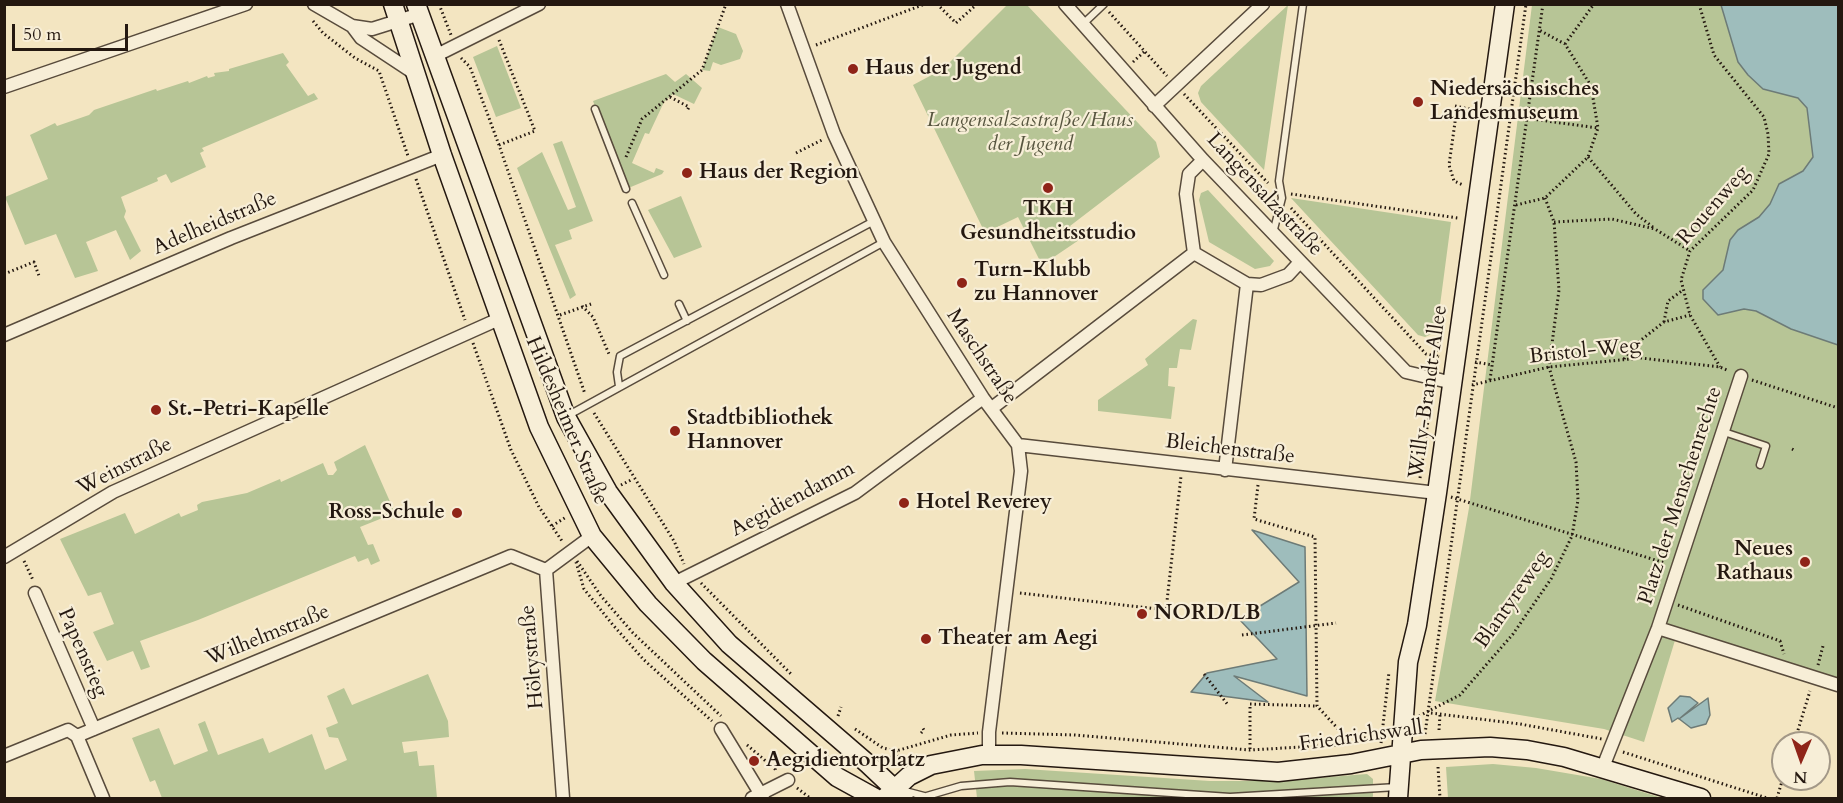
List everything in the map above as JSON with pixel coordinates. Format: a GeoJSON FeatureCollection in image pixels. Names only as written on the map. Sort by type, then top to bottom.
{"type":"FeatureCollection","features":[{"type":"Feature","properties":{"kind":"main road","name":"Hildesheimer Straße"},"geometry":{"type":"LineString","coordinates":[[393,4],[442,155],[539,427],[592,536],[648,604],[704,661],[837,777],[875,798]]}},
{"type":"Feature","properties":{"kind":"main road","name":"Willy-Brandt-Allee"},"geometry":{"type":"LineString","coordinates":[[1398,793],[1408,662],[1417,625],[1437,493],[1505,4]]}},
{"type":"Feature","properties":{"kind":"main road","name":"Hildesheimer Straße"},"geometry":{"type":"LineString","coordinates":[[418,10],[566,417],[608,492],[674,583],[729,644],[894,795]]}},
{"type":"Feature","properties":{"kind":"main road","name":"Friedrichswall"},"geometry":{"type":"LineString","coordinates":[[989,755],[1021,755],[1251,772],[1351,764],[1421,750],[1490,747],[1527,750],[1603,767],[1701,798]]}},
{"type":"Feature","properties":{"kind":"main road"},"geometry":{"type":"LineString","coordinates":[[894,795],[909,776],[931,765],[989,755]]}},
{"type":"Feature","properties":{"kind":"street"},"geometry":{"type":"LineString","coordinates":[[4,87],[246,4]]}},
{"type":"Feature","properties":{"kind":"street"},"geometry":{"type":"LineString","coordinates":[[435,56],[540,4]]}},
{"type":"Feature","properties":{"kind":"street","name":"Maschstraße"},"geometry":{"type":"LineString","coordinates":[[787,4],[834,134],[884,242],[982,398],[992,408],[1018,445]]}},
{"type":"Feature","properties":{"kind":"street","name":"Langensalzastraße"},"geometry":{"type":"LineString","coordinates":[[1065,4],[1203,160],[1406,372],[1453,383]]}},
{"type":"Feature","properties":{"kind":"street"},"geometry":{"type":"LineString","coordinates":[[1154,105],[1263,4]]}},
{"type":"Feature","properties":{"kind":"street"},"geometry":{"type":"LineString","coordinates":[[311,9],[352,26],[372,29],[399,22]]}},
{"type":"Feature","properties":{"kind":"street","name":"Hildesheimer Straße"},"geometry":{"type":"LineString","coordinates":[[399,22],[418,10]]}},
{"type":"Feature","properties":{"kind":"street"},"geometry":{"type":"LineString","coordinates":[[352,26],[361,38],[414,73]]}},
{"type":"Feature","properties":{"kind":"street","name":"Adelheidstraße"},"geometry":{"type":"LineString","coordinates":[[4,335],[231,238],[442,155]]}},
{"type":"Feature","properties":{"kind":"street"},"geometry":{"type":"LineString","coordinates":[[1194,253],[1186,194],[1190,174],[1203,160]]}},
{"type":"Feature","properties":{"kind":"street"},"geometry":{"type":"LineString","coordinates":[[1194,253],[1247,284],[1261,285],[1288,275],[1300,262]]}},
{"type":"Feature","properties":{"kind":"street"},"geometry":{"type":"LineString","coordinates":[[992,408],[1194,253]]}},
{"type":"Feature","properties":{"kind":"street"},"geometry":{"type":"LineString","coordinates":[[1225,470],[1247,284]]}},
{"type":"Feature","properties":{"kind":"street","name":"Weinstraße"},"geometry":{"type":"LineString","coordinates":[[4,557],[113,492],[499,319]]}},
{"type":"Feature","properties":{"kind":"street","name":"Platz der Menschenrechte"},"geometry":{"type":"LineString","coordinates":[[1603,767],[1613,747],[1658,628],[1741,376]]}},
{"type":"Feature","properties":{"kind":"street","name":"Aegidiendamm"},"geometry":{"type":"LineString","coordinates":[[674,583],[855,493],[982,398]]}},
{"type":"Feature","properties":{"kind":"street"},"geometry":{"type":"LineString","coordinates":[[989,755],[989,732],[1021,471],[1018,445]]}},
{"type":"Feature","properties":{"kind":"street","name":"Bleichenstraße"},"geometry":{"type":"LineString","coordinates":[[1018,445],[1437,493]]}},
{"type":"Feature","properties":{"kind":"street"},"geometry":{"type":"LineString","coordinates":[[546,570],[592,536]]}},
{"type":"Feature","properties":{"kind":"street","name":"Wilhelmstraße"},"geometry":{"type":"LineString","coordinates":[[4,756],[68,730],[77,736],[511,556],[546,570]]}},
{"type":"Feature","properties":{"kind":"street","name":"Höltystraße"},"geometry":{"type":"LineString","coordinates":[[546,570],[563,798]]}},
{"type":"Feature","properties":{"kind":"street","name":"Papenstieg"},"geometry":{"type":"LineString","coordinates":[[35,593],[94,729]]}},
{"type":"Feature","properties":{"kind":"street","name":"Platz der Menschenrechte"},"geometry":{"type":"LineString","coordinates":[[1658,628],[1839,685]]}},
{"type":"Feature","properties":{"kind":"street"},"geometry":{"type":"LineString","coordinates":[[724,726],[758,797],[788,780]]}},
{"type":"Feature","properties":{"kind":"street"},"geometry":{"type":"LineString","coordinates":[[77,736],[103,798]]}},
{"type":"Feature","properties":{"kind":"lane"},"geometry":{"type":"LineString","coordinates":[[1273,234],[1282,198],[1279,181],[1303,4]]}},
{"type":"Feature","properties":{"kind":"lane"},"geometry":{"type":"LineString","coordinates":[[1083,24],[1103,5]]}},
{"type":"Feature","properties":{"kind":"lane"},"geometry":{"type":"LineString","coordinates":[[595,109],[626,189]]}},
{"type":"Feature","properties":{"kind":"lane"},"geometry":{"type":"LineString","coordinates":[[632,203],[664,275]]}},
{"type":"Feature","properties":{"kind":"lane"},"geometry":{"type":"LineString","coordinates":[[620,386],[617,372],[620,356],[875,220]]}},
{"type":"Feature","properties":{"kind":"lane"},"geometry":{"type":"LineString","coordinates":[[566,417],[884,242]]}},
{"type":"Feature","properties":{"kind":"lane"},"geometry":{"type":"LineString","coordinates":[[679,304],[687,321]]}},
{"type":"Feature","properties":{"kind":"lane"},"geometry":{"type":"LineString","coordinates":[[1724,432],[1766,446],[1760,465]]}},
{"type":"Feature","properties":{"kind":"lane"},"geometry":{"type":"LineString","coordinates":[[894,795],[922,797],[961,786],[1010,782],[1230,796],[1398,793]]}},
{"type":"Feature","properties":{"kind":"path"},"geometry":{"type":"LineString","coordinates":[[439,4],[459,55],[470,67],[560,315],[589,404],[674,542],[683,563],[793,676]]}},
{"type":"Feature","properties":{"kind":"path"},"geometry":{"type":"LineString","coordinates":[[619,173],[642,119],[702,70],[726,4]]}},
{"type":"Feature","properties":{"kind":"path"},"geometry":{"type":"LineString","coordinates":[[803,50],[925,4]]}},
{"type":"Feature","properties":{"kind":"path"},"geometry":{"type":"LineString","coordinates":[[937,4],[956,23],[977,4]]}},
{"type":"Feature","properties":{"kind":"path"},"geometry":{"type":"LineString","coordinates":[[1526,4],[1429,712],[1599,736],[1630,756],[1767,798]]}},
{"type":"Feature","properties":{"kind":"path"},"geometry":{"type":"LineString","coordinates":[[1490,381],[1543,4]]}},
{"type":"Feature","properties":{"kind":"path"},"geometry":{"type":"LineString","coordinates":[[1565,44],[1594,4]]}},
{"type":"Feature","properties":{"kind":"path","name":"Rouenweg"},"geometry":{"type":"LineString","coordinates":[[1699,4],[1714,55],[1764,117],[1768,134],[1769,154],[1753,190],[1690,251],[1681,280],[1690,315],[1720,367]]}},
{"type":"Feature","properties":{"kind":"path"},"geometry":{"type":"LineString","coordinates":[[1103,5],[1426,354],[1437,356]]}},
{"type":"Feature","properties":{"kind":"path"},"geometry":{"type":"LineString","coordinates":[[311,9],[323,33],[355,58],[379,71]]}},
{"type":"Feature","properties":{"kind":"path"},"geometry":{"type":"LineString","coordinates":[[494,27],[536,130],[499,145]]}},
{"type":"Feature","properties":{"kind":"path"},"geometry":{"type":"LineString","coordinates":[[1516,205],[1545,198],[1588,157],[1598,129],[1591,86],[1565,44],[1539,30]]}},
{"type":"Feature","properties":{"kind":"path"},"geometry":{"type":"LineString","coordinates":[[670,97],[689,107],[687,111]]}},
{"type":"Feature","properties":{"kind":"path"},"geometry":{"type":"LineString","coordinates":[[1463,184],[1454,181],[1449,165],[1456,107],[1474,110]]}},
{"type":"Feature","properties":{"kind":"path"},"geometry":{"type":"LineString","coordinates":[[1527,119],[1598,129]]}},
{"type":"Feature","properties":{"kind":"path"},"geometry":{"type":"LineString","coordinates":[[796,153],[834,134]]}},
{"type":"Feature","properties":{"kind":"path"},"geometry":{"type":"LineString","coordinates":[[1588,157],[1636,214],[1690,251]]}},
{"type":"Feature","properties":{"kind":"path"},"geometry":{"type":"LineString","coordinates":[[1282,198],[1288,193],[1458,218]]}},
{"type":"Feature","properties":{"kind":"path","name":"Blantyreweg"},"geometry":{"type":"LineString","coordinates":[[1429,712],[1460,695],[1513,634],[1551,579],[1572,536],[1578,500],[1576,462],[1549,367],[1558,290],[1554,222],[1545,198]]}},
{"type":"Feature","properties":{"kind":"path"},"geometry":{"type":"LineString","coordinates":[[1554,222],[1612,219],[1655,229]]}},
{"type":"Feature","properties":{"kind":"path"},"geometry":{"type":"LineString","coordinates":[[4,274],[34,262],[39,276]]}},
{"type":"Feature","properties":{"kind":"path"},"geometry":{"type":"LineString","coordinates":[[1664,322],[1668,302],[1683,290]]}},
{"type":"Feature","properties":{"kind":"path"},"geometry":{"type":"LineString","coordinates":[[560,315],[591,304]]}},
{"type":"Feature","properties":{"kind":"path"},"geometry":{"type":"LineString","coordinates":[[582,306],[593,317],[617,372]]}},
{"type":"Feature","properties":{"kind":"path"},"geometry":{"type":"LineString","coordinates":[[1624,360],[1632,347],[1664,322],[1690,315]]}},
{"type":"Feature","properties":{"kind":"path","name":"Bristol-Weg"},"geometry":{"type":"LineString","coordinates":[[1473,385],[1549,367],[1641,358],[1720,367],[1839,408]]}},
{"type":"Feature","properties":{"kind":"path"},"geometry":{"type":"LineString","coordinates":[[1006,591],[1166,610],[1183,464]]}},
{"type":"Feature","properties":{"kind":"path"},"geometry":{"type":"LineString","coordinates":[[1260,474],[1254,519],[1315,537],[1317,706],[1351,744]]}},
{"type":"Feature","properties":{"kind":"path"},"geometry":{"type":"LineString","coordinates":[[618,486],[633,478]]}},
{"type":"Feature","properties":{"kind":"path"},"geometry":{"type":"LineString","coordinates":[[1437,493],[1679,567]]}},
{"type":"Feature","properties":{"kind":"path"},"geometry":{"type":"LineString","coordinates":[[552,526],[569,516]]}},
{"type":"Feature","properties":{"kind":"path"},"geometry":{"type":"LineString","coordinates":[[18,549],[36,584],[35,593]]}},
{"type":"Feature","properties":{"kind":"path"},"geometry":{"type":"LineString","coordinates":[[576,560],[601,596],[633,633],[724,726],[644,660],[584,589],[576,560]]}},
{"type":"Feature","properties":{"kind":"path"},"geometry":{"type":"LineString","coordinates":[[1667,601],[1780,641],[1785,657]]}},
{"type":"Feature","properties":{"kind":"path"},"geometry":{"type":"LineString","coordinates":[[1242,635],[1336,623]]}},
{"type":"Feature","properties":{"kind":"path"},"geometry":{"type":"LineString","coordinates":[[1807,664],[1818,667],[1823,646]]}},
{"type":"Feature","properties":{"kind":"path"},"geometry":{"type":"LineString","coordinates":[[1204,674],[1228,705]]}},
{"type":"Feature","properties":{"kind":"path"},"geometry":{"type":"LineString","coordinates":[[1798,731],[1812,685]]}},
{"type":"Feature","properties":{"kind":"path"},"geometry":{"type":"LineString","coordinates":[[1251,772],[1250,704],[1317,706]]}},
{"type":"Feature","properties":{"kind":"path"},"geometry":{"type":"LineString","coordinates":[[838,716],[843,708]]}},
{"type":"Feature","properties":{"kind":"path"},"geometry":{"type":"LineString","coordinates":[[830,709],[872,741],[896,751]]}},
{"type":"Feature","properties":{"kind":"path"},"geometry":{"type":"LineString","coordinates":[[1439,730],[1440,715]]}},
{"type":"Feature","properties":{"kind":"path"},"geometry":{"type":"LineString","coordinates":[[921,733],[924,730],[922,727]]}},
{"type":"Feature","properties":{"kind":"path"},"geometry":{"type":"LineString","coordinates":[[887,761],[896,751],[951,735],[989,732],[1076,735],[1250,750],[1351,744],[1382,731]]}},
{"type":"Feature","properties":{"kind":"path"},"geometry":{"type":"LineString","coordinates":[[740,739],[810,798]]}},
{"type":"Feature","properties":{"kind":"path"},"geometry":{"type":"LineString","coordinates":[[1438,767],[1440,798]]}},
{"type":"Feature","properties":{"kind":"green space","name":"Langensalzastraße/Haus der Jugend"},"geometry":{"type":"Polygon","coordinates":[[[1007,5],[1027,5],[1156,142],[1160,157],[1070,226],[1079,240],[1042,265],[1018,217],[985,233],[913,85],[943,69],[1007,5]]]}},
{"type":"Feature","properties":{"kind":"green space"},"geometry":{"type":"Polygon","coordinates":[[[1288,5],[1264,170],[1201,102],[1198,93],[1201,86],[1288,5]]]}},
{"type":"Feature","properties":{"kind":"green space"},"geometry":{"type":"Polygon","coordinates":[[[1532,5],[1838,5],[1838,690],[1676,637],[1644,742],[1604,729],[1435,701],[1469,508],[1532,5]]]}},
{"type":"Feature","properties":{"kind":"green space"},"geometry":{"type":"Polygon","coordinates":[[[718,27],[736,34],[743,51],[740,59],[721,65],[713,62],[710,71],[702,70],[718,27]]]}},
{"type":"Feature","properties":{"kind":"green space"},"geometry":{"type":"Polygon","coordinates":[[[497,46],[521,108],[496,117],[473,57],[497,46]]]}},
{"type":"Feature","properties":{"kind":"green space"},"geometry":{"type":"Polygon","coordinates":[[[283,53],[289,62],[286,65],[308,96],[314,93],[318,99],[202,148],[204,151],[200,153],[206,167],[171,183],[166,174],[157,178],[158,181],[121,197],[126,211],[124,217],[141,251],[130,260],[116,230],[86,242],[98,271],[75,278],[56,234],[25,245],[5,197],[48,179],[30,135],[55,123],[57,126],[89,115],[94,110],[156,89],[157,91],[188,81],[189,83],[207,76],[208,78],[215,76],[214,73],[229,71],[229,69],[283,53]]]}},
{"type":"Feature","properties":{"kind":"green space"},"geometry":{"type":"Polygon","coordinates":[[[666,74],[675,82],[686,74],[702,88],[694,104],[673,94],[664,102],[649,134],[645,133],[632,163],[654,173],[656,168],[664,171],[662,174],[626,189],[593,101],[666,74]]]}},
{"type":"Feature","properties":{"kind":"green space"},"geometry":{"type":"Polygon","coordinates":[[[562,141],[593,221],[569,230],[572,239],[555,245],[576,295],[570,299],[517,168],[542,152],[568,210],[576,207],[553,144],[562,141]]]}},
{"type":"Feature","properties":{"kind":"green space"},"geometry":{"type":"Polygon","coordinates":[[[1208,190],[1274,261],[1270,266],[1255,269],[1209,242],[1199,200],[1201,193],[1208,190]]]}},
{"type":"Feature","properties":{"kind":"green space"},"geometry":{"type":"Polygon","coordinates":[[[681,196],[702,247],[674,258],[648,210],[681,196]]]}},
{"type":"Feature","properties":{"kind":"green space"},"geometry":{"type":"Polygon","coordinates":[[[1291,198],[1451,222],[1437,328],[1434,333],[1425,337],[1418,335],[1291,198]]]}},
{"type":"Feature","properties":{"kind":"green space"},"geometry":{"type":"Polygon","coordinates":[[[1193,319],[1197,320],[1191,350],[1180,349],[1177,368],[1169,368],[1168,386],[1175,387],[1171,419],[1098,411],[1098,400],[1148,365],[1145,359],[1193,319]]]}},
{"type":"Feature","properties":{"kind":"green space"},"geometry":{"type":"Polygon","coordinates":[[[365,445],[395,513],[360,527],[368,545],[373,544],[380,561],[371,565],[368,558],[358,562],[355,556],[140,641],[150,667],[141,670],[133,651],[107,661],[93,632],[114,624],[101,592],[88,596],[60,539],[125,513],[135,534],[179,513],[181,517],[198,510],[197,505],[202,502],[247,493],[280,479],[281,482],[323,463],[328,475],[333,475],[337,470],[334,462],[365,445]]]}},
{"type":"Feature","properties":{"kind":"green space"},"geometry":{"type":"Polygon","coordinates":[[[428,674],[448,721],[449,737],[402,742],[404,753],[417,751],[419,766],[434,765],[437,798],[162,798],[155,780],[150,782],[132,738],[159,728],[174,765],[208,751],[198,724],[205,721],[218,755],[263,738],[269,753],[312,734],[325,770],[347,760],[338,738],[329,737],[326,728],[338,723],[327,696],[344,688],[352,705],[428,674]]]}},
{"type":"Feature","properties":{"kind":"green space"},"geometry":{"type":"Polygon","coordinates":[[[1493,764],[1536,768],[1601,779],[1662,798],[1448,798],[1446,767],[1493,764]]]}},
{"type":"Feature","properties":{"kind":"green space"},"geometry":{"type":"Polygon","coordinates":[[[1025,769],[1210,781],[1279,781],[1367,774],[1373,779],[1373,796],[1372,798],[977,798],[974,771],[1025,769]]]}},
{"type":"Feature","properties":{"kind":"water"},"geometry":{"type":"Polygon","coordinates":[[[1721,5],[1838,5],[1838,345],[1791,329],[1756,311],[1744,309],[1718,315],[1703,299],[1703,290],[1723,270],[1730,240],[1738,230],[1759,217],[1770,204],[1779,184],[1803,171],[1813,157],[1807,108],[1798,98],[1763,89],[1748,75],[1738,62],[1721,5]]]}},
{"type":"Feature","properties":{"kind":"water"},"geometry":{"type":"Polygon","coordinates":[[[1252,530],[1305,547],[1307,696],[1234,676],[1268,702],[1191,692],[1207,673],[1277,659],[1239,619],[1299,582],[1252,530]]]}},
{"type":"Feature","properties":{"kind":"water"},"geometry":{"type":"Polygon","coordinates":[[[1680,696],[1690,697],[1698,703],[1672,722],[1668,708],[1680,696]]]}},
{"type":"Feature","properties":{"kind":"water"},"geometry":{"type":"Polygon","coordinates":[[[1708,698],[1710,715],[1706,724],[1691,728],[1679,719],[1708,698]]]}},
{"type":"Feature","properties":{"kind":"place","name":"Haus der Jugend"},"geometry":{"type":"Point","coordinates":[853,69]}},
{"type":"Feature","properties":{"kind":"place","name":"Niedersächsisches Landesmuseum"},"geometry":{"type":"Point","coordinates":[1418,102]}},
{"type":"Feature","properties":{"kind":"place","name":"Haus der Region"},"geometry":{"type":"Point","coordinates":[687,173]}},
{"type":"Feature","properties":{"kind":"place","name":"TKH Gesundheitsstudio"},"geometry":{"type":"Point","coordinates":[1048,188]}},
{"type":"Feature","properties":{"kind":"place","name":"Turn-Klubb zu Hannover"},"geometry":{"type":"Point","coordinates":[962,283]}},
{"type":"Feature","properties":{"kind":"place","name":"St.-Petri-Kapelle"},"geometry":{"type":"Point","coordinates":[156,410]}},
{"type":"Feature","properties":{"kind":"place","name":"Stadtbibliothek Hannover"},"geometry":{"type":"Point","coordinates":[675,431]}},
{"type":"Feature","properties":{"kind":"place","name":"Hotel Reverey"},"geometry":{"type":"Point","coordinates":[904,503]}},
{"type":"Feature","properties":{"kind":"place","name":"Ross-Schule"},"geometry":{"type":"Point","coordinates":[457,513]}},
{"type":"Feature","properties":{"kind":"place","name":"Neues Rathaus"},"geometry":{"type":"Point","coordinates":[1805,562]}},
{"type":"Feature","properties":{"kind":"place","name":"NORD/LB"},"geometry":{"type":"Point","coordinates":[1142,614]}},
{"type":"Feature","properties":{"kind":"place","name":"Theater am Aegi"},"geometry":{"type":"Point","coordinates":[926,639]}},
{"type":"Feature","properties":{"kind":"place","name":"Aegidientorplatz"},"geometry":{"type":"Point","coordinates":[754,761]}}]}
